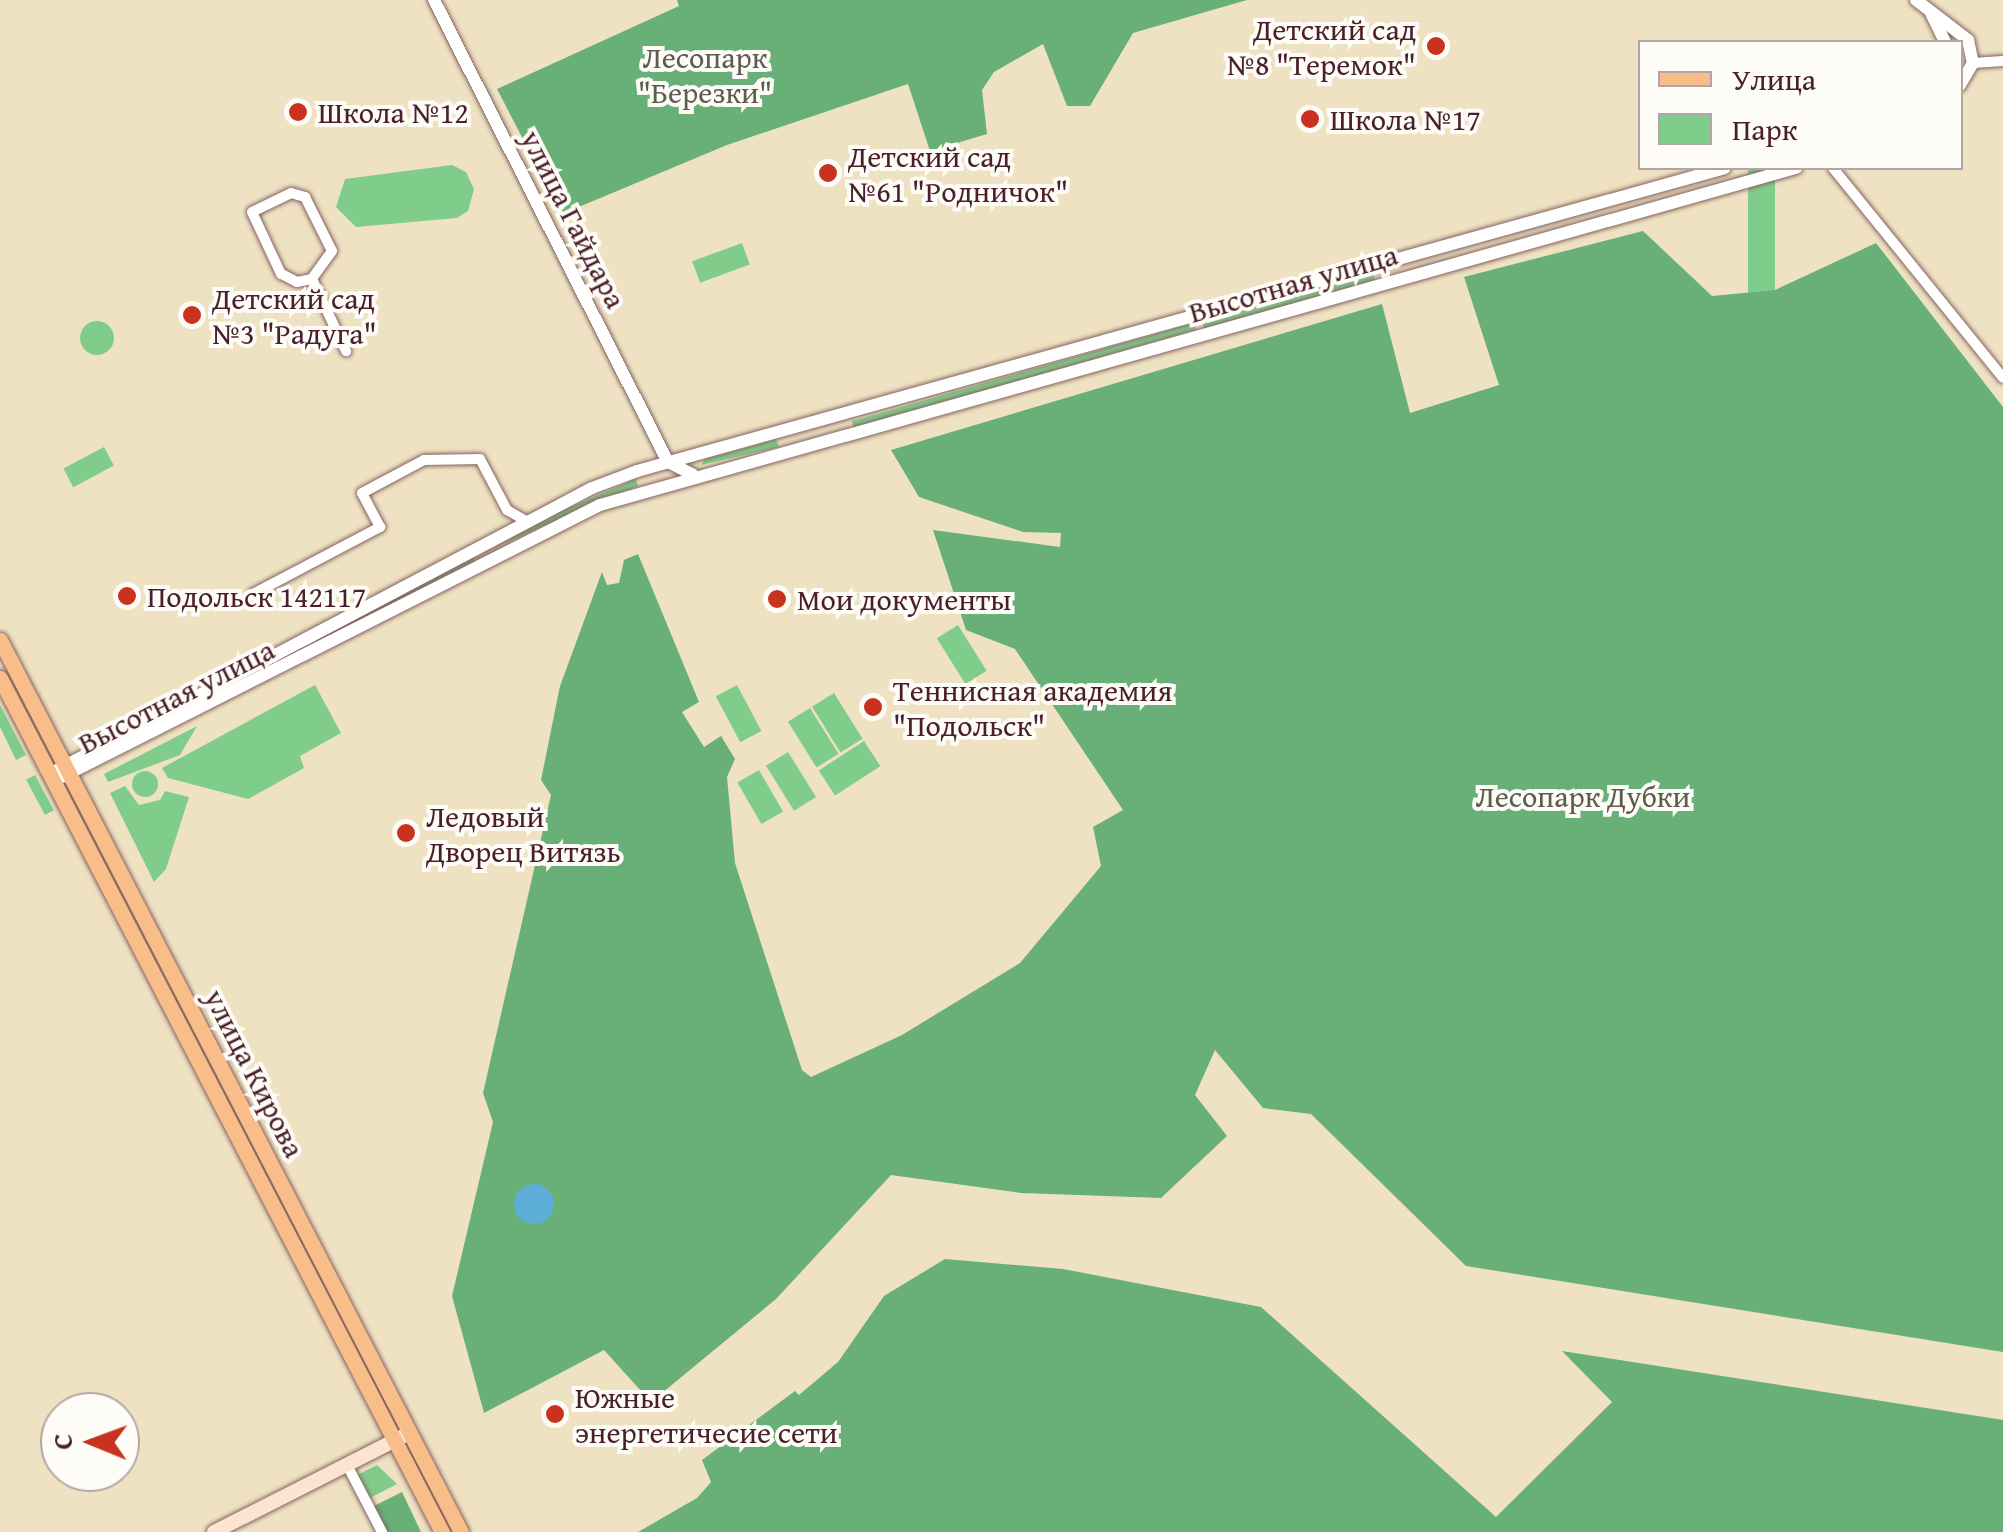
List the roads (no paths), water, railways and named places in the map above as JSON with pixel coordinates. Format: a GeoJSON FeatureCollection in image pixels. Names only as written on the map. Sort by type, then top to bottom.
{"type":"FeatureCollection","features":[{"type":"Feature","properties":{"kind":"main road","name":"улица Кирова"},"geometry":{"type":"LineString","coordinates":[[0,640],[402,1437],[442,1532]]}},
{"type":"Feature","properties":{"kind":"main road","name":"улица Кирова"},"geometry":{"type":"LineString","coordinates":[[0,678],[402,1437],[460,1532]]}},
{"type":"Feature","properties":{"kind":"main road"},"geometry":{"type":"LineString","coordinates":[[214,1532],[402,1437]]}},
{"type":"Feature","properties":{"kind":"street","name":"улица Гайдара"},"geometry":{"type":"LineString","coordinates":[[434,0],[668,462]]}},
{"type":"Feature","properties":{"kind":"street"},"geometry":{"type":"LineString","coordinates":[[1918,0],[1936,16],[1944,40]]}},
{"type":"Feature","properties":{"kind":"street"},"geometry":{"type":"LineString","coordinates":[[1918,0],[1958,29],[1963,40]]}},
{"type":"Feature","properties":{"kind":"street"},"geometry":{"type":"LineString","coordinates":[[1963,40],[1973,63]]}},
{"type":"Feature","properties":{"kind":"street"},"geometry":{"type":"LineString","coordinates":[[1973,63],[2002,60]]}},
{"type":"Feature","properties":{"kind":"street"},"geometry":{"type":"LineString","coordinates":[[1963,80],[1973,63]]}},
{"type":"Feature","properties":{"kind":"street","name":"Высотная улица"},"geometry":{"type":"LineString","coordinates":[[67,770],[592,488],[668,462],[1718,170]]}},
{"type":"Feature","properties":{"kind":"street","name":"Высотная улица"},"geometry":{"type":"LineString","coordinates":[[51,776],[304,659],[600,505],[1789,170]]}},
{"type":"Feature","properties":{"kind":"street"},"geometry":{"type":"LineString","coordinates":[[1842,172],[2003,378]]}},
{"type":"Feature","properties":{"kind":"street"},"geometry":{"type":"LineString","coordinates":[[291,193],[306,197],[332,252],[312,279],[297,282],[280,274],[252,212],[291,193]]}},
{"type":"Feature","properties":{"kind":"street"},"geometry":{"type":"LineString","coordinates":[[312,279],[346,351]]}},
{"type":"Feature","properties":{"kind":"street"},"geometry":{"type":"LineString","coordinates":[[798,427],[804,446]]}},
{"type":"Feature","properties":{"kind":"street"},"geometry":{"type":"LineString","coordinates":[[253,594],[380,527],[362,493],[424,460],[480,459],[507,510],[528,522]]}},
{"type":"Feature","properties":{"kind":"street"},"geometry":{"type":"LineString","coordinates":[[652,489],[668,462],[696,476]]}},
{"type":"Feature","properties":{"kind":"street"},"geometry":{"type":"LineString","coordinates":[[483,546],[491,560]]}},
{"type":"Feature","properties":{"kind":"street","name":"Высотная улица"},"geometry":{"type":"LineString","coordinates":[[296,644],[304,659]]}},
{"type":"Feature","properties":{"kind":"street"},"geometry":{"type":"LineString","coordinates":[[346,1465],[382,1532]]}},
{"type":"Feature","properties":{"kind":"water"},"geometry":{"type":"Polygon","coordinates":[[[534,1184],[548,1190],[554,1204],[548,1218],[534,1224],[520,1218],[514,1204],[520,1190],[534,1184]]]}},
{"type":"Feature","properties":{"kind":"place","name":"Детский сад №8 \"Теремок\""},"geometry":{"type":"Point","coordinates":[1436,46]}},
{"type":"Feature","properties":{"kind":"place","name":"Школа №12"},"geometry":{"type":"Point","coordinates":[298,112]}},
{"type":"Feature","properties":{"kind":"place","name":"Школа №17"},"geometry":{"type":"Point","coordinates":[1310,119]}},
{"type":"Feature","properties":{"kind":"place","name":"Детский сад №61 \"Родничок\""},"geometry":{"type":"Point","coordinates":[828,173]}},
{"type":"Feature","properties":{"kind":"place","name":"Детский сад №3 \"Радуга\""},"geometry":{"type":"Point","coordinates":[192,315]}},
{"type":"Feature","properties":{"kind":"place","name":"Подольск 142117"},"geometry":{"type":"Point","coordinates":[127,596]}},
{"type":"Feature","properties":{"kind":"place","name":"Мои документы"},"geometry":{"type":"Point","coordinates":[777,599]}},
{"type":"Feature","properties":{"kind":"place","name":"Теннисная академия \"Подольск\""},"geometry":{"type":"Point","coordinates":[873,707]}},
{"type":"Feature","properties":{"kind":"place","name":"Ледовый Дворец Витязь"},"geometry":{"type":"Point","coordinates":[406,833]}},
{"type":"Feature","properties":{"kind":"place","name":"Южные энергетичесие сети"},"geometry":{"type":"Point","coordinates":[555,1414]}},
{"type":"Feature","properties":{"kind":"park label","name":"Лесопарк \"Березки\""},"geometry":{"type":"Point","coordinates":[705,74]}},
{"type":"Feature","properties":{"kind":"park label","name":"Лесопарк Дубки"},"geometry":{"type":"Point","coordinates":[1583,796]}}]}
